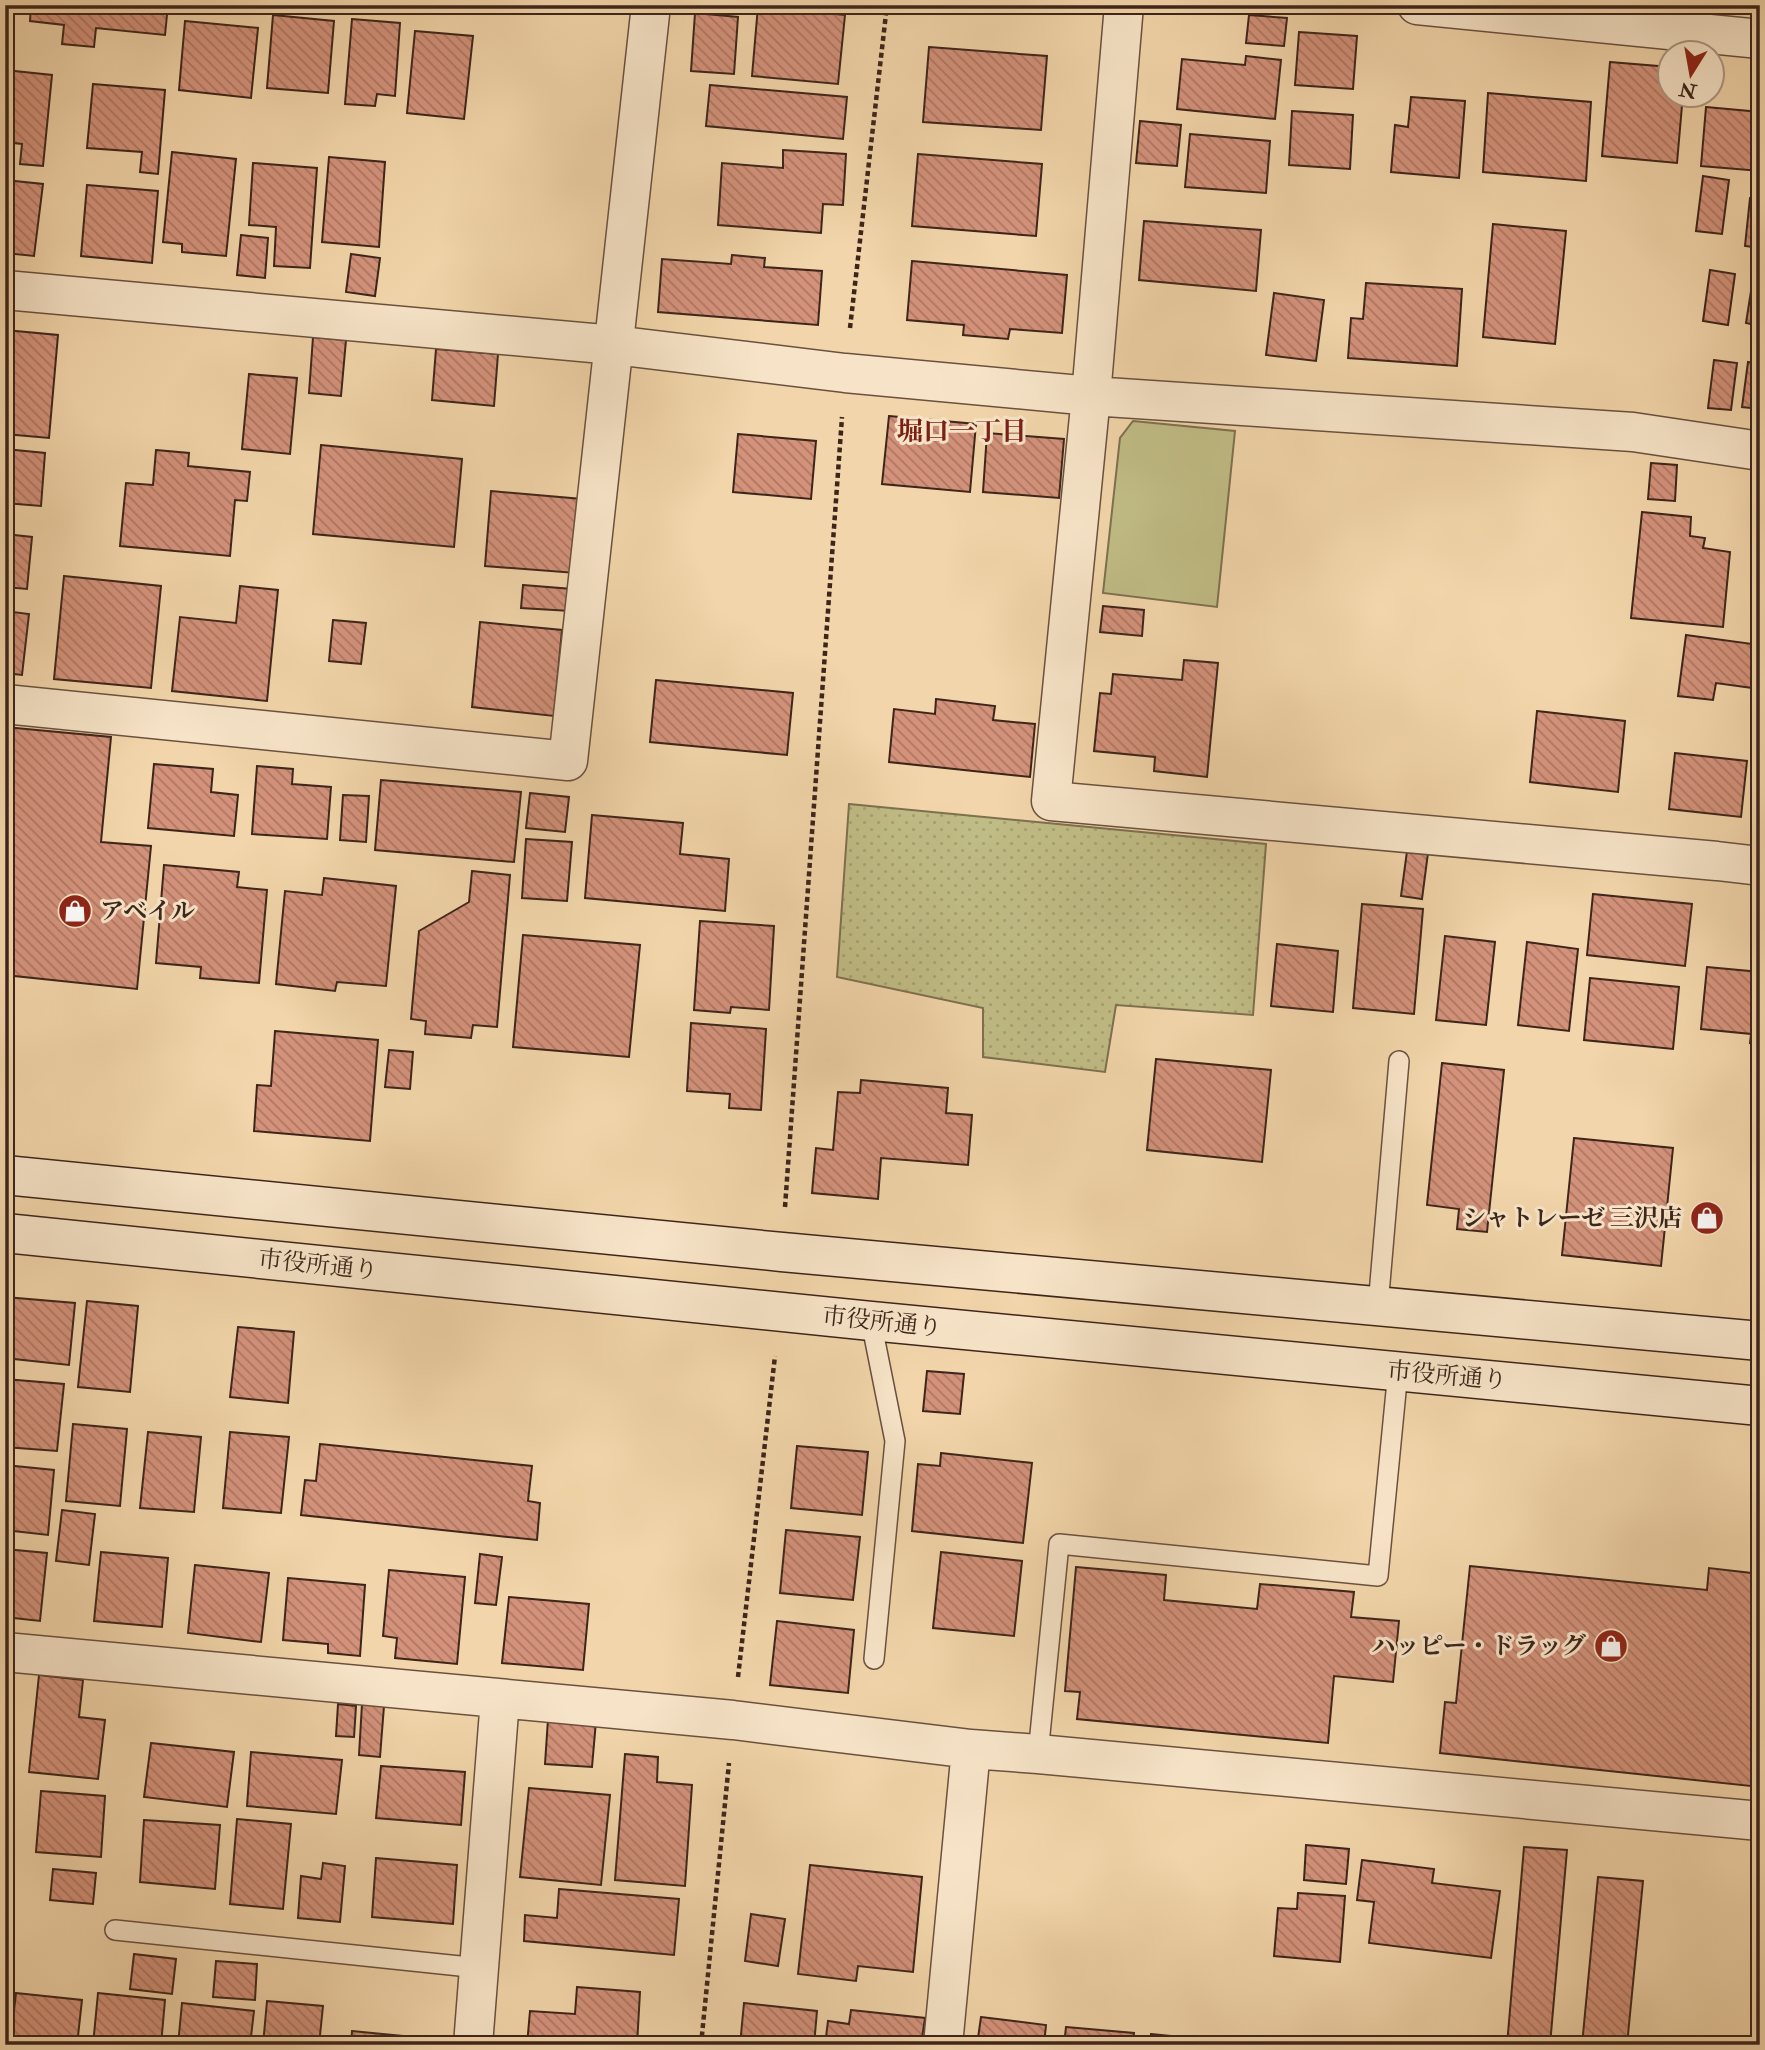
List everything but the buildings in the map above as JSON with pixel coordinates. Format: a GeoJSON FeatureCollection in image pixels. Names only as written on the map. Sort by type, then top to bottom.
{"type":"FeatureCollection","features":[{"type":"Feature","properties":{"kind":"street"},"geometry":{"type":"LineString","coordinates":[[5,704],[568,761],[651,5]]}},
{"type":"Feature","properties":{"kind":"street"},"geometry":{"type":"LineString","coordinates":[[1124,5],[1091,396],[1051,801],[1760,866]]}},
{"type":"Feature","properties":{"kind":"street"},"geometry":{"type":"LineString","coordinates":[[1417,5],[1760,39]]}},
{"type":"Feature","properties":{"kind":"street"},"geometry":{"type":"LineString","coordinates":[[5,290],[614,345],[845,373],[1091,396],[1633,432],[1760,451]]}},
{"type":"Feature","properties":{"kind":"street"},"geometry":{"type":"LineString","coordinates":[[5,1175],[782,1252],[1760,1341]]}},
{"type":"Feature","properties":{"kind":"street","name":"市役所通り"},"geometry":{"type":"LineString","coordinates":[[5,1233],[871,1321],[1760,1406]]}},
{"type":"Feature","properties":{"kind":"street"},"geometry":{"type":"LineString","coordinates":[[5,1653],[733,1720],[971,1749],[1760,1821]]}},
{"type":"Feature","properties":{"kind":"street"},"geometry":{"type":"LineString","coordinates":[[473,2045],[500,1699]]}},
{"type":"Feature","properties":{"kind":"street"},"geometry":{"type":"LineString","coordinates":[[943,2045],[971,1749]]}},
{"type":"Feature","properties":{"kind":"lane"},"geometry":{"type":"LineString","coordinates":[[1378,1306],[1399,1061]]}},
{"type":"Feature","properties":{"kind":"lane"},"geometry":{"type":"LineString","coordinates":[[871,1321],[895,1441],[874,1658]]}},
{"type":"Feature","properties":{"kind":"lane"},"geometry":{"type":"LineString","coordinates":[[1038,1754],[1059,1544],[1378,1576],[1398,1371]]}},
{"type":"Feature","properties":{"kind":"lane"},"geometry":{"type":"LineString","coordinates":[[115,1930],[479,1968]]}},
{"type":"Feature","properties":{"kind":"path"},"geometry":{"type":"LineString","coordinates":[[782,1252],[845,373],[887,5]]}},
{"type":"Feature","properties":{"kind":"path"},"geometry":{"type":"LineString","coordinates":[[701,2045],[733,1720],[780,1312]]}},
{"type":"Feature","properties":{"kind":"shaded area"},"geometry":{"type":"Polygon","coordinates":[[[1133,421],[1235,431],[1217,607],[1103,593],[1120,438],[1133,421]]]}},
{"type":"Feature","properties":{"kind":"shaded area"},"geometry":{"type":"Polygon","coordinates":[[[849,804],[1266,844],[1253,1015],[1116,1005],[1105,1072],[983,1057],[983,1008],[837,977],[849,804]]]}},
{"type":"Feature","properties":{"kind":"place","name":"アベイル"},"geometry":{"type":"Point","coordinates":[75,911]}},
{"type":"Feature","properties":{"kind":"place","name":"シャトレーゼ 三沢店"},"geometry":{"type":"Point","coordinates":[1707,1218]}},
{"type":"Feature","properties":{"kind":"place","name":"ハッピー・ドラッグ"},"geometry":{"type":"Point","coordinates":[1611,1646]}},
{"type":"Feature","properties":{"kind":"district","name":"堀口一丁目"},"geometry":{"type":"Point","coordinates":[962,432]}}]}
